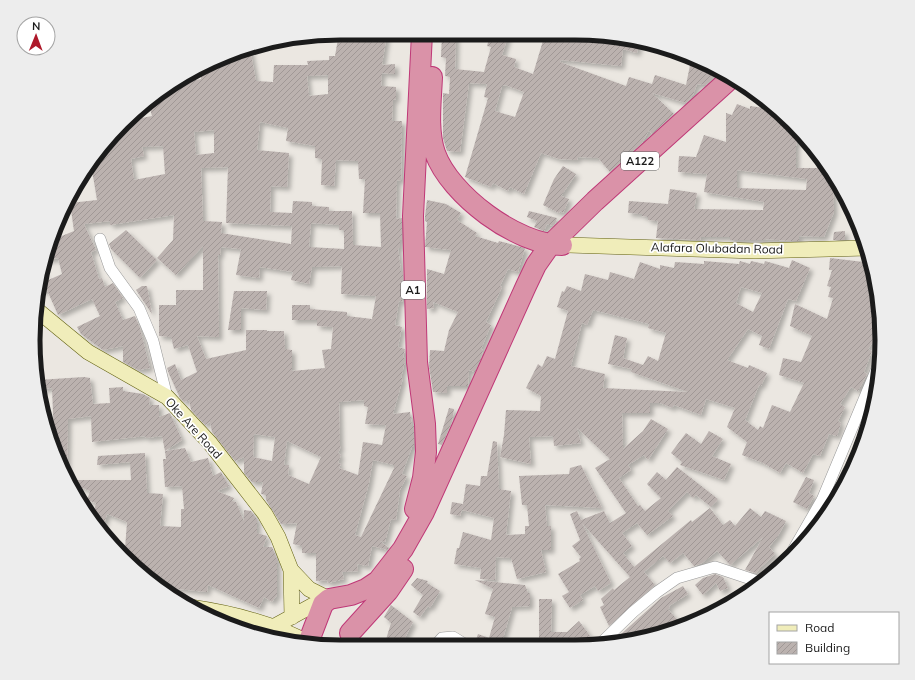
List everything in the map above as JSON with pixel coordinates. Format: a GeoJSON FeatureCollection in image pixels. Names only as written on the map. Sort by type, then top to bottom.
{"type":"FeatureCollection","features":[{"type":"Feature","properties":{"kind":"highway","name":"A1"},"geometry":{"type":"LineString","coordinates":[[349,640],[388,591],[407,550],[449,487],[536,293],[557,257],[559,245],[521,236],[502,225],[479,208],[447,174],[435,154],[431,133],[428,40]]}},
{"type":"Feature","properties":{"kind":"highway","name":"A1"},"geometry":{"type":"LineString","coordinates":[[331,600],[351,595],[366,589],[378,581],[407,550],[423,478],[426,452],[425,424],[417,362],[413,238],[415,139],[428,40]]}},
{"type":"Feature","properties":{"kind":"highway","name":"A122"},"geometry":{"type":"LineString","coordinates":[[559,245],[731,87]]}},
{"type":"Feature","properties":{"kind":"highway"},"geometry":{"type":"LineString","coordinates":[[310,638],[319,613],[331,600],[350,605],[353,611],[353,622],[348,640]]}},
{"type":"Feature","properties":{"kind":"main road","name":"Alafara Olubadan Road"},"geometry":{"type":"LineString","coordinates":[[559,245],[755,251],[860,248]]}},
{"type":"Feature","properties":{"kind":"main road","name":"Oke Are Road"},"geometry":{"type":"LineString","coordinates":[[42,314],[88,352],[167,397],[210,443],[265,514],[278,537],[291,570],[292,617]]}},
{"type":"Feature","properties":{"kind":"main road","name":"Oke Are Road"},"geometry":{"type":"LineString","coordinates":[[291,570],[309,589],[331,600]]}},
{"type":"Feature","properties":{"kind":"main road"},"geometry":{"type":"LineString","coordinates":[[261,630],[272,628],[316,604],[331,600]]}},
{"type":"Feature","properties":{"kind":"main road"},"geometry":{"type":"LineString","coordinates":[[209,610],[229,613],[289,635]]}},
{"type":"Feature","properties":{"kind":"street"},"geometry":{"type":"LineString","coordinates":[[100,239],[110,268],[140,308],[153,341],[167,397]]}},
{"type":"Feature","properties":{"kind":"street"},"geometry":{"type":"LineString","coordinates":[[799,540],[822,500],[870,392]]}},
{"type":"Feature","properties":{"kind":"street"},"geometry":{"type":"LineString","coordinates":[[822,500],[827,502]]}},
{"type":"Feature","properties":{"kind":"street"},"geometry":{"type":"LineString","coordinates":[[606,638],[633,612],[677,578],[715,567],[754,580]]}},
{"type":"Feature","properties":{"kind":"street"},"geometry":{"type":"LineString","coordinates":[[440,640],[442,638],[453,637],[458,640]]}},
{"type":"Feature","properties":{"kind":"building"},"geometry":{"type":"Polygon","coordinates":[[[338,40],[386,40],[382,65],[395,64],[395,74],[382,73],[381,86],[396,87],[396,99],[393,100],[392,121],[402,121],[401,181],[397,180],[396,219],[402,218],[402,240],[400,240],[400,248],[398,248],[401,271],[403,271],[404,291],[402,302],[399,301],[395,325],[402,327],[398,347],[405,349],[403,357],[405,358],[405,361],[401,378],[403,378],[393,414],[410,412],[412,426],[414,426],[414,447],[412,447],[402,474],[407,476],[400,490],[396,520],[391,519],[385,542],[380,541],[389,548],[388,550],[372,546],[368,566],[357,564],[358,571],[342,572],[344,579],[328,583],[327,580],[316,581],[316,553],[302,553],[302,546],[293,544],[297,523],[281,524],[266,500],[266,495],[261,494],[263,482],[252,482],[244,473],[244,457],[235,461],[212,432],[210,422],[205,425],[191,410],[189,400],[184,402],[180,398],[169,374],[167,368],[175,364],[181,380],[197,372],[188,345],[174,349],[171,337],[159,336],[159,305],[176,305],[176,290],[203,290],[203,246],[176,275],[157,258],[173,240],[174,215],[110,225],[110,221],[84,224],[96,250],[91,252],[99,279],[102,278],[105,287],[113,283],[123,298],[115,302],[123,320],[135,316],[140,328],[150,368],[138,370],[123,362],[123,346],[103,350],[81,334],[77,327],[100,316],[92,299],[58,315],[47,290],[45,291],[46,281],[62,274],[58,258],[51,259],[58,237],[74,231],[71,208],[73,203],[97,200],[92,171],[114,142],[137,119],[152,116],[150,108],[183,84],[189,83],[189,81],[201,79],[201,74],[225,63],[251,54],[256,81],[273,82],[274,65],[308,65],[307,61],[329,60],[329,56],[335,56],[338,40]],[[328,75],[307,76],[309,96],[328,94],[328,75]],[[260,122],[257,150],[289,153],[287,187],[271,186],[270,212],[292,213],[293,201],[312,202],[312,206],[329,207],[329,211],[352,211],[353,245],[381,247],[380,213],[363,213],[365,179],[359,179],[358,161],[336,160],[334,186],[321,185],[322,159],[315,158],[315,146],[286,141],[288,128],[260,122]],[[214,130],[194,132],[196,155],[214,153],[214,130]],[[163,146],[142,147],[144,156],[131,159],[134,180],[165,174],[163,146]],[[228,167],[201,168],[203,221],[222,222],[221,233],[291,244],[292,226],[226,223],[228,167]],[[311,223],[309,247],[344,249],[344,230],[339,230],[339,225],[311,223]],[[221,247],[220,255],[218,255],[219,337],[197,336],[206,359],[246,350],[246,330],[284,331],[285,349],[292,350],[292,371],[325,368],[322,350],[331,349],[333,327],[317,326],[317,320],[292,320],[292,305],[310,305],[310,309],[347,312],[347,316],[372,319],[376,296],[341,294],[342,266],[312,267],[309,284],[291,280],[293,272],[260,267],[259,278],[236,275],[241,249],[221,247]],[[364,400],[339,402],[340,446],[338,453],[341,455],[338,463],[341,464],[339,468],[358,475],[363,442],[382,445],[386,425],[365,424],[368,407],[364,406],[364,400]],[[254,434],[253,457],[272,461],[275,437],[254,434]],[[287,441],[284,465],[289,465],[288,475],[309,484],[321,457],[287,441]],[[373,460],[369,483],[355,535],[361,537],[394,468],[394,465],[373,460]]]}},
{"type":"Feature","properties":{"kind":"building"},"geometry":{"type":"Polygon","coordinates":[[[442,40],[456,40],[455,69],[484,72],[491,47],[487,46],[489,40],[507,40],[502,55],[516,59],[514,67],[533,74],[543,40],[595,41],[639,47],[637,53],[623,49],[621,66],[561,60],[560,62],[626,86],[629,77],[652,84],[655,75],[686,85],[690,63],[716,75],[706,85],[697,84],[693,95],[686,103],[652,93],[674,114],[652,134],[649,130],[642,143],[610,172],[598,158],[578,157],[577,160],[559,159],[541,153],[524,194],[510,187],[508,191],[493,183],[491,187],[465,177],[488,98],[484,97],[487,84],[469,83],[460,152],[447,151],[443,138],[443,93],[449,94],[450,77],[445,76],[446,58],[441,57],[442,40]],[[505,85],[502,86],[495,111],[515,117],[524,92],[505,85]]]}},
{"type":"Feature","properties":{"kind":"building"},"geometry":{"type":"Polygon","coordinates":[[[737,104],[750,109],[750,106],[766,108],[798,139],[796,146],[796,168],[817,168],[818,164],[833,187],[834,212],[824,237],[799,236],[799,241],[765,239],[730,240],[730,237],[701,237],[700,240],[656,238],[658,221],[648,220],[648,217],[642,216],[642,214],[628,213],[629,201],[668,204],[670,189],[697,193],[694,209],[763,210],[764,202],[704,192],[707,174],[678,172],[679,156],[696,157],[704,135],[726,142],[726,113],[732,115],[737,104]],[[737,170],[737,188],[806,190],[807,179],[737,170]]]}},
{"type":"Feature","properties":{"kind":"building"},"geometry":{"type":"Polygon","coordinates":[[[563,166],[576,174],[561,196],[569,199],[563,213],[560,211],[559,213],[543,205],[554,179],[563,166]]]}},
{"type":"Feature","properties":{"kind":"building"},"geometry":{"type":"Polygon","coordinates":[[[427,200],[446,204],[461,213],[457,220],[477,233],[475,236],[498,243],[499,241],[525,248],[518,272],[508,269],[500,286],[502,287],[486,322],[491,325],[481,349],[483,350],[481,359],[475,372],[469,370],[468,386],[447,386],[447,393],[433,392],[429,366],[430,350],[444,351],[449,330],[458,312],[433,302],[434,308],[427,309],[427,269],[444,274],[451,250],[425,247],[427,222],[425,221],[425,216],[427,200]]]}},
{"type":"Feature","properties":{"kind":"building"},"geometry":{"type":"Polygon","coordinates":[[[529,211],[557,218],[555,224],[553,226],[547,224],[544,231],[534,227],[537,221],[527,217],[529,211]]]}},
{"type":"Feature","properties":{"kind":"building"},"geometry":{"type":"Polygon","coordinates":[[[126,230],[157,260],[140,278],[111,249],[109,244],[126,230]]]}},
{"type":"Feature","properties":{"kind":"building"},"geometry":{"type":"Polygon","coordinates":[[[845,231],[845,240],[833,240],[834,232],[845,231]]]}},
{"type":"Feature","properties":{"kind":"building"},"geometry":{"type":"Polygon","coordinates":[[[830,258],[865,262],[872,301],[875,339],[868,349],[872,351],[864,372],[867,374],[858,391],[851,387],[840,404],[845,407],[838,421],[841,423],[837,436],[829,434],[820,456],[813,454],[803,473],[786,463],[780,473],[763,463],[742,455],[747,442],[727,427],[735,408],[706,399],[701,415],[674,405],[672,408],[660,403],[650,403],[650,413],[622,413],[623,449],[643,431],[651,419],[668,429],[648,460],[644,455],[628,465],[631,470],[619,478],[638,506],[640,505],[645,511],[661,498],[647,484],[657,472],[666,480],[677,467],[718,499],[711,507],[696,495],[693,498],[687,492],[668,511],[673,516],[647,535],[637,523],[622,533],[632,546],[623,553],[634,567],[691,520],[692,522],[710,508],[723,525],[730,520],[735,526],[750,508],[761,517],[765,511],[786,521],[778,536],[769,547],[775,554],[756,573],[745,570],[763,537],[730,565],[717,551],[702,563],[694,566],[683,553],[670,563],[663,556],[644,572],[655,585],[609,626],[600,607],[604,605],[601,599],[613,588],[614,590],[630,577],[582,523],[611,583],[598,591],[595,586],[580,595],[583,600],[570,608],[562,596],[569,592],[558,574],[580,561],[579,559],[581,557],[572,546],[580,540],[570,514],[577,511],[581,520],[604,511],[610,523],[626,513],[595,468],[610,459],[577,428],[581,443],[554,446],[553,436],[529,437],[531,464],[500,457],[506,410],[540,411],[541,396],[526,388],[538,364],[542,367],[547,356],[555,359],[568,311],[557,307],[562,291],[564,292],[567,286],[581,291],[585,274],[608,280],[610,272],[634,279],[640,262],[660,269],[660,265],[674,268],[675,262],[704,264],[704,261],[739,264],[740,261],[750,264],[751,261],[764,264],[765,261],[789,268],[792,260],[810,268],[796,301],[788,299],[769,349],[759,345],[762,336],[748,329],[727,360],[748,368],[749,365],[767,373],[761,386],[759,385],[745,420],[758,430],[760,426],[763,428],[772,405],[790,412],[804,383],[779,375],[783,358],[801,362],[812,336],[790,326],[795,304],[827,319],[833,298],[828,297],[831,287],[827,286],[832,270],[829,270],[830,258]],[[741,287],[736,303],[753,312],[762,293],[741,287]],[[593,310],[587,325],[582,323],[571,366],[605,374],[603,388],[688,392],[631,372],[632,369],[608,364],[615,335],[627,338],[623,358],[643,365],[648,356],[658,361],[666,333],[648,328],[649,324],[593,310]]]}},
{"type":"Feature","properties":{"kind":"building"},"geometry":{"type":"Polygon","coordinates":[[[142,286],[147,286],[152,314],[136,290],[142,286]]]}},
{"type":"Feature","properties":{"kind":"building"},"geometry":{"type":"Polygon","coordinates":[[[234,291],[267,291],[266,310],[241,308],[241,330],[228,330],[234,291]]]}},
{"type":"Feature","properties":{"kind":"building"},"geometry":{"type":"Polygon","coordinates":[[[84,377],[90,378],[93,404],[110,403],[109,388],[123,387],[123,391],[143,394],[150,398],[149,405],[159,405],[159,417],[170,413],[182,440],[165,451],[162,436],[146,438],[145,436],[92,442],[91,416],[68,419],[67,464],[54,429],[52,388],[44,389],[43,380],[84,377]]]}},
{"type":"Feature","properties":{"kind":"building"},"geometry":{"type":"Polygon","coordinates":[[[449,408],[454,409],[452,422],[442,445],[438,444],[449,408]]]}},
{"type":"Feature","properties":{"kind":"building"},"geometry":{"type":"Polygon","coordinates":[[[709,431],[723,439],[712,456],[731,464],[724,480],[680,465],[682,462],[671,453],[686,433],[701,444],[709,431]]]}},
{"type":"Feature","properties":{"kind":"building"},"geometry":{"type":"Polygon","coordinates":[[[493,441],[497,442],[499,489],[511,491],[506,535],[525,534],[525,526],[529,526],[527,505],[522,505],[519,476],[569,474],[570,468],[581,465],[602,508],[545,505],[547,526],[551,526],[551,550],[541,550],[546,572],[517,579],[511,558],[496,557],[495,580],[480,579],[481,568],[454,564],[457,548],[459,548],[463,532],[491,540],[494,518],[462,510],[463,506],[460,516],[450,514],[452,502],[463,504],[466,484],[480,486],[481,476],[487,476],[493,441]]]}},
{"type":"Feature","properties":{"kind":"building"},"geometry":{"type":"Polygon","coordinates":[[[185,448],[191,462],[208,458],[213,476],[221,472],[229,486],[217,491],[234,498],[232,501],[236,502],[244,521],[244,510],[251,511],[257,519],[257,533],[267,536],[263,547],[272,547],[277,559],[277,595],[272,602],[264,597],[259,608],[208,585],[207,592],[172,588],[142,566],[125,549],[127,522],[107,514],[104,524],[102,524],[94,511],[96,503],[87,500],[90,491],[78,486],[75,480],[131,480],[130,462],[97,465],[98,456],[145,453],[147,493],[163,494],[160,526],[181,527],[181,509],[184,509],[182,486],[165,487],[163,459],[166,459],[165,451],[185,448]]]}},
{"type":"Feature","properties":{"kind":"building"},"geometry":{"type":"Polygon","coordinates":[[[806,477],[814,480],[809,493],[814,496],[807,509],[793,502],[806,477]]]}},
{"type":"Feature","properties":{"kind":"building"},"geometry":{"type":"Polygon","coordinates":[[[715,574],[723,577],[728,588],[720,591],[716,583],[703,595],[695,585],[703,578],[715,574]]]}},
{"type":"Feature","properties":{"kind":"building"},"geometry":{"type":"Polygon","coordinates":[[[417,578],[428,581],[427,583],[440,591],[430,608],[428,606],[420,617],[413,612],[423,595],[411,585],[417,578]]]}},
{"type":"Feature","properties":{"kind":"building"},"geometry":{"type":"Polygon","coordinates":[[[475,580],[525,585],[528,593],[530,593],[530,606],[512,607],[503,640],[476,640],[478,634],[489,638],[495,617],[485,614],[493,589],[475,580]]]}},
{"type":"Feature","properties":{"kind":"building"},"geometry":{"type":"Polygon","coordinates":[[[683,586],[688,594],[669,606],[670,608],[668,609],[678,621],[653,630],[619,636],[661,598],[683,586]]]}},
{"type":"Feature","properties":{"kind":"building"},"geometry":{"type":"Polygon","coordinates":[[[539,599],[552,599],[551,632],[567,632],[579,621],[593,639],[575,640],[539,640],[539,599]]]}},
{"type":"Feature","properties":{"kind":"building"},"geometry":{"type":"Polygon","coordinates":[[[391,605],[413,622],[404,640],[386,640],[391,623],[384,617],[391,605]]]}}]}
